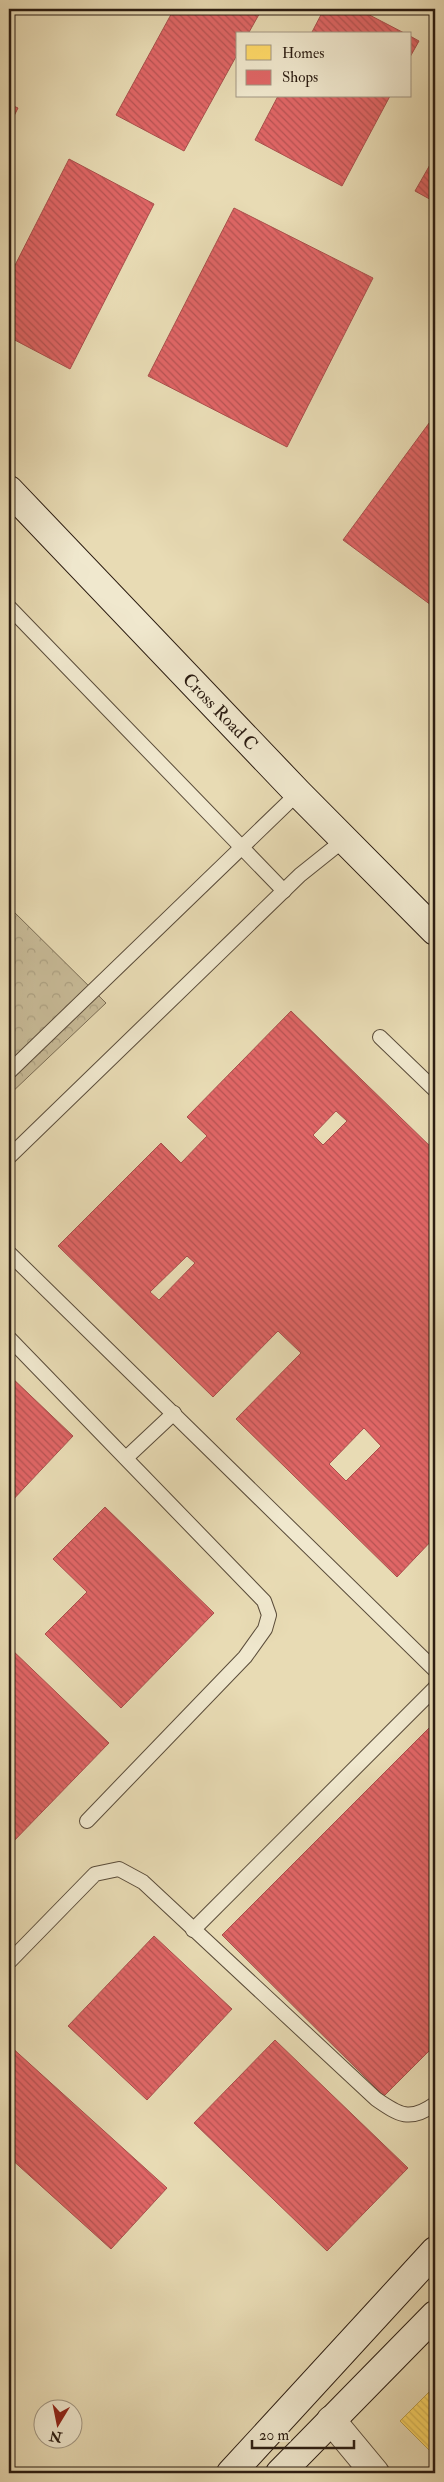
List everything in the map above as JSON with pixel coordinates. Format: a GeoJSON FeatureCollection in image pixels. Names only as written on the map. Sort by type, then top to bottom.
{"type":"FeatureCollection","features":[{"type":"Feature","properties":{"kind":"main road","name":"Cross Road C"},"geometry":{"type":"LineString","coordinates":[[9,490],[298,793],[435,930]]}},
{"type":"Feature","properties":{"kind":"main road"},"geometry":{"type":"LineString","coordinates":[[231,2473],[435,2251]]}},
{"type":"Feature","properties":{"kind":"main road"},"geometry":{"type":"LineString","coordinates":[[290,2469],[331,2420],[435,2315]]}},
{"type":"Feature","properties":{"kind":"main road"},"geometry":{"type":"LineString","coordinates":[[331,2420],[375,2473]]}},
{"type":"Feature","properties":{"kind":"lane"},"geometry":{"type":"LineString","coordinates":[[9,607],[284,891]]}},
{"type":"Feature","properties":{"kind":"lane"},"geometry":{"type":"LineString","coordinates":[[9,1072],[298,793]]}},
{"type":"Feature","properties":{"kind":"lane"},"geometry":{"type":"LineString","coordinates":[[9,1156],[284,891],[345,839]]}},
{"type":"Feature","properties":{"kind":"lane"},"geometry":{"type":"LineString","coordinates":[[380,1037],[435,1090]]}},
{"type":"Feature","properties":{"kind":"lane"},"geometry":{"type":"LineString","coordinates":[[9,1253],[435,1670]]}},
{"type":"Feature","properties":{"kind":"lane"},"geometry":{"type":"LineString","coordinates":[[9,1338],[264,1600],[269,1615],[265,1629],[245,1657],[87,1821]]}},
{"type":"Feature","properties":{"kind":"lane"},"geometry":{"type":"LineString","coordinates":[[126,1458],[174,1413]]}},
{"type":"Feature","properties":{"kind":"lane"},"geometry":{"type":"LineString","coordinates":[[193,1930],[435,1688]]}},
{"type":"Feature","properties":{"kind":"lane"},"geometry":{"type":"LineString","coordinates":[[9,1962],[95,1874],[119,1869],[143,1882],[376,2099],[398,2114],[416,2114],[435,2104]]}},
{"type":"Feature","properties":{"kind":"green space"},"geometry":{"type":"Polygon","coordinates":[[[9,907],[106,1003],[9,1095],[9,907]]]}},
{"type":"Feature","properties":{"kind":"building: Homes"},"geometry":{"type":"Polygon","coordinates":[[[435,2386],[435,2456],[400,2421],[435,2386]]]}},
{"type":"Feature","properties":{"kind":"building: Shops"},"geometry":{"type":"Polygon","coordinates":[[[174,9],[262,9],[249,32],[236,32],[236,57],[184,151],[116,115],[174,9]]]}},
{"type":"Feature","properties":{"kind":"building: Shops"},"geometry":{"type":"Polygon","coordinates":[[[324,9],[358,9],[402,32],[312,32],[324,9]]]}},
{"type":"Feature","properties":{"kind":"building: Shops"},"geometry":{"type":"Polygon","coordinates":[[[412,37],[419,41],[412,53],[412,37]]]}},
{"type":"Feature","properties":{"kind":"building: Shops"},"geometry":{"type":"Polygon","coordinates":[[[277,98],[389,98],[342,186],[255,140],[277,98]]]}},
{"type":"Feature","properties":{"kind":"building: Shops"},"geometry":{"type":"Polygon","coordinates":[[[9,104],[18,108],[9,126],[9,104]]]}},
{"type":"Feature","properties":{"kind":"building: Shops"},"geometry":{"type":"Polygon","coordinates":[[[435,156],[435,202],[415,191],[435,156]]]}},
{"type":"Feature","properties":{"kind":"building: Shops"},"geometry":{"type":"Polygon","coordinates":[[[69,159],[154,204],[70,369],[9,337],[9,277],[69,159]]]}},
{"type":"Feature","properties":{"kind":"building: Shops"},"geometry":{"type":"Polygon","coordinates":[[[234,208],[373,278],[287,447],[148,376],[234,208]]]}},
{"type":"Feature","properties":{"kind":"building: Shops"},"geometry":{"type":"Polygon","coordinates":[[[435,415],[435,608],[343,540],[435,415]]]}},
{"type":"Feature","properties":{"kind":"building: Shops"},"geometry":{"type":"Polygon","coordinates":[[[291,1011],[435,1151],[435,1537],[397,1577],[236,1419],[301,1353],[278,1331],[213,1397],[58,1246],[161,1143],[181,1163],[207,1136],[187,1117],[291,1011]],[[336,1111],[313,1135],[323,1145],[347,1121],[336,1111]],[[187,1256],[150,1292],[159,1300],[195,1263],[187,1256]],[[364,1428],[329,1464],[346,1481],[381,1446],[364,1428]]]}},
{"type":"Feature","properties":{"kind":"building: Shops"},"geometry":{"type":"Polygon","coordinates":[[[9,1375],[73,1436],[9,1504],[9,1375]]]}},
{"type":"Feature","properties":{"kind":"building: Shops"},"geometry":{"type":"Polygon","coordinates":[[[105,1507],[214,1613],[121,1708],[45,1634],[87,1592],[53,1559],[105,1507]]]}},
{"type":"Feature","properties":{"kind":"building: Shops"},"geometry":{"type":"Polygon","coordinates":[[[9,1647],[109,1743],[9,1846],[9,1647]]]}},
{"type":"Feature","properties":{"kind":"building: Shops"},"geometry":{"type":"Polygon","coordinates":[[[435,1722],[435,2045],[384,2096],[222,1935],[435,1722]]]}},
{"type":"Feature","properties":{"kind":"building: Shops"},"geometry":{"type":"Polygon","coordinates":[[[154,1936],[232,2009],[147,2100],[68,2026],[154,1936]]]}},
{"type":"Feature","properties":{"kind":"building: Shops"},"geometry":{"type":"Polygon","coordinates":[[[275,2040],[408,2168],[327,2251],[194,2123],[275,2040]]]}},
{"type":"Feature","properties":{"kind":"building: Shops"},"geometry":{"type":"Polygon","coordinates":[[[9,2045],[167,2188],[111,2249],[9,2157],[9,2045]]]}}]}
